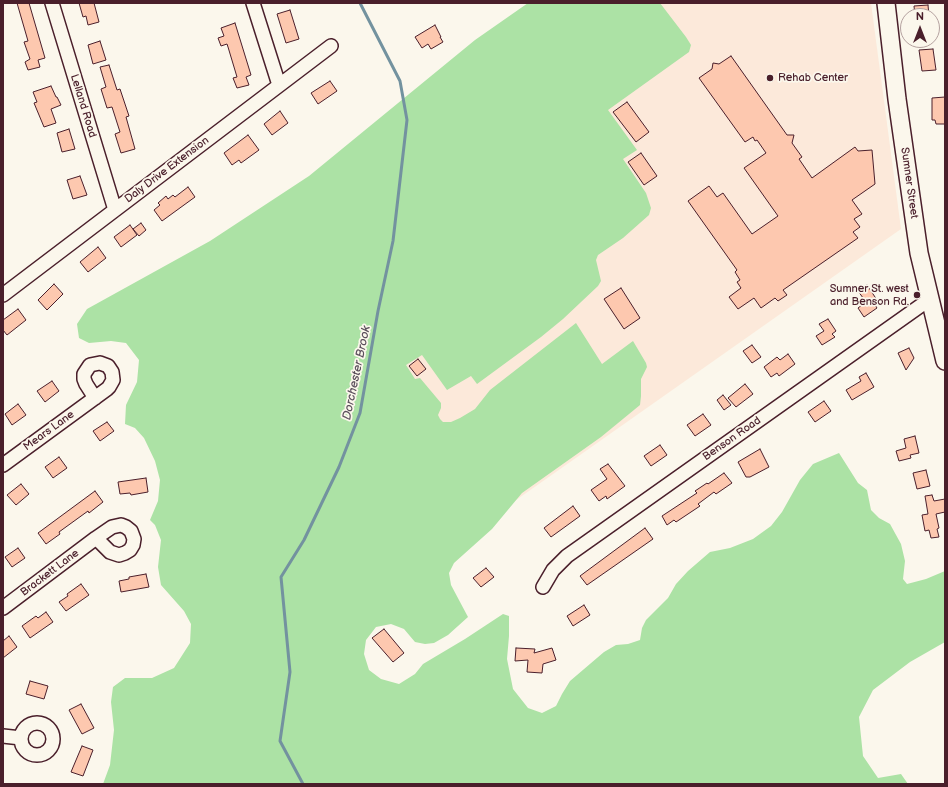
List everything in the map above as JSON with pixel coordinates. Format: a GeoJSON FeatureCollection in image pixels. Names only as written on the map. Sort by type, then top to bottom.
{"type":"FeatureCollection","features":[{"type":"Feature","properties":{"kind":"main road","name":"Sumner Street"},"geometry":{"type":"LineString","coordinates":[[886,3],[911,203],[919,253],[945,361]]}},
{"type":"Feature","properties":{"kind":"street","name":"Lelland Road"},"geometry":{"type":"LineString","coordinates":[[52,3],[115,210]]}},
{"type":"Feature","properties":{"kind":"street"},"geometry":{"type":"LineString","coordinates":[[253,3],[279,85]]}},
{"type":"Feature","properties":{"kind":"street","name":"Daly Drive Extension"},"geometry":{"type":"LineString","coordinates":[[3,295],[331,46]]}},
{"type":"Feature","properties":{"kind":"street","name":"Benson Road"},"geometry":{"type":"LineString","coordinates":[[543,586],[553,570],[566,556],[930,299]]}},
{"type":"Feature","properties":{"kind":"street","name":"Mears Lane"},"geometry":{"type":"LineString","coordinates":[[3,465],[95,398]]}},
{"type":"Feature","properties":{"kind":"street","name":"Brackett Lane"},"geometry":{"type":"LineString","coordinates":[[3,608],[96,538]]}},
{"type":"Feature","properties":{"kind":"street"},"geometry":{"type":"LineString","coordinates":[[3,736],[21,738]]}},
{"type":"Feature","properties":{"kind":"shaded area"},"geometry":{"type":"Polygon","coordinates":[[[610,3],[871,3],[901,229],[421,567],[374,171],[610,3]]]}},
{"type":"Feature","properties":{"kind":"green space"},"geometry":{"type":"Polygon","coordinates":[[[528,3],[660,3],[691,45],[689,52],[608,110],[637,150],[623,159],[646,193],[651,208],[649,215],[623,238],[598,255],[596,260],[601,281],[598,286],[563,319],[541,337],[477,384],[471,376],[447,390],[422,355],[406,365],[415,379],[420,378],[441,403],[441,408],[438,415],[440,419],[443,422],[451,422],[475,409],[490,390],[576,323],[602,364],[633,341],[647,367],[641,379],[640,405],[601,437],[522,493],[492,529],[454,563],[449,573],[451,585],[468,617],[448,635],[434,643],[425,644],[415,642],[404,629],[391,624],[376,627],[366,640],[364,654],[369,670],[381,679],[399,684],[415,674],[423,664],[503,614],[509,616],[507,659],[513,689],[528,708],[542,713],[556,706],[570,681],[604,652],[616,645],[628,644],[640,640],[642,628],[646,620],[668,598],[676,584],[688,571],[710,552],[730,548],[753,539],[771,526],[782,512],[800,480],[813,464],[839,453],[858,483],[867,490],[871,510],[879,518],[890,524],[901,544],[905,561],[903,579],[907,584],[926,579],[945,571],[945,642],[910,662],[873,690],[859,717],[863,756],[878,778],[901,774],[908,784],[103,784],[110,765],[114,730],[111,702],[113,687],[125,678],[152,678],[174,668],[190,643],[191,624],[184,611],[161,585],[158,567],[161,540],[155,525],[150,520],[158,501],[160,480],[155,461],[144,438],[135,428],[125,424],[126,405],[137,382],[139,360],[126,343],[111,341],[89,343],[79,338],[77,324],[87,309],[210,241],[309,176],[475,40],[528,3]]]}},
{"type":"Feature","properties":{"kind":"building"},"geometry":{"type":"Polygon","coordinates":[[[17,3],[29,3],[45,58],[38,60],[40,67],[28,70],[25,62],[30,59],[24,42],[28,41],[17,3]]]}},
{"type":"Feature","properties":{"kind":"building"},"geometry":{"type":"Polygon","coordinates":[[[79,3],[94,3],[99,22],[88,25],[86,16],[83,17],[79,3]]]}},
{"type":"Feature","properties":{"kind":"building"},"geometry":{"type":"Polygon","coordinates":[[[928,5],[928,8],[914,8],[914,6],[928,5]]]}},
{"type":"Feature","properties":{"kind":"building"},"geometry":{"type":"Polygon","coordinates":[[[290,10],[299,39],[286,43],[277,14],[290,10]]]}},
{"type":"Feature","properties":{"kind":"building"},"geometry":{"type":"Polygon","coordinates":[[[235,23],[251,75],[246,77],[249,85],[237,88],[233,78],[237,77],[227,44],[221,46],[218,38],[224,36],[221,28],[235,23]]]}},
{"type":"Feature","properties":{"kind":"building"},"geometry":{"type":"Polygon","coordinates":[[[435,25],[443,42],[431,49],[428,44],[422,48],[415,37],[435,25]]]}},
{"type":"Feature","properties":{"kind":"building"},"geometry":{"type":"Polygon","coordinates":[[[100,41],[106,60],[93,64],[88,45],[100,41]]]}},
{"type":"Feature","properties":{"kind":"building"},"geometry":{"type":"Polygon","coordinates":[[[933,49],[936,70],[922,71],[919,50],[933,49]]]}},
{"type":"Feature","properties":{"kind":"building"},"geometry":{"type":"Polygon","coordinates":[[[731,56],[787,135],[794,135],[792,143],[802,157],[799,159],[812,178],[855,147],[858,151],[872,150],[875,184],[852,200],[862,214],[854,219],[860,227],[853,232],[858,238],[783,290],[787,295],[778,301],[775,298],[761,308],[754,298],[738,309],[729,297],[741,288],[737,282],[740,280],[735,272],[737,270],[688,201],[709,186],[717,197],[723,193],[752,234],[778,216],[744,168],[766,153],[757,140],[755,141],[753,137],[745,142],[699,78],[712,69],[713,63],[719,64],[731,56]]]}},
{"type":"Feature","properties":{"kind":"building"},"geometry":{"type":"Polygon","coordinates":[[[109,65],[117,90],[120,89],[129,116],[126,117],[135,149],[121,153],[115,134],[120,132],[112,107],[107,108],[101,89],[106,87],[100,67],[109,65]]]}},
{"type":"Feature","properties":{"kind":"building"},"geometry":{"type":"Polygon","coordinates":[[[330,81],[337,91],[318,104],[311,93],[330,81]]]}},
{"type":"Feature","properties":{"kind":"building"},"geometry":{"type":"Polygon","coordinates":[[[51,86],[61,105],[51,109],[56,123],[44,127],[34,103],[37,102],[33,92],[51,86]]]}},
{"type":"Feature","properties":{"kind":"building"},"geometry":{"type":"Polygon","coordinates":[[[945,97],[945,124],[936,124],[935,120],[932,120],[932,98],[945,97]]]}},
{"type":"Feature","properties":{"kind":"building"},"geometry":{"type":"Polygon","coordinates":[[[627,102],[649,132],[636,142],[613,112],[627,102]]]}},
{"type":"Feature","properties":{"kind":"building"},"geometry":{"type":"Polygon","coordinates":[[[280,111],[288,123],[272,135],[264,124],[280,111]]]}},
{"type":"Feature","properties":{"kind":"building"},"geometry":{"type":"Polygon","coordinates":[[[69,129],[75,149],[62,152],[57,133],[69,129]]]}},
{"type":"Feature","properties":{"kind":"building"},"geometry":{"type":"Polygon","coordinates":[[[248,135],[259,150],[241,163],[239,160],[232,165],[224,153],[248,135]]]}},
{"type":"Feature","properties":{"kind":"building"},"geometry":{"type":"Polygon","coordinates":[[[641,153],[657,176],[644,185],[628,162],[641,153]]]}},
{"type":"Feature","properties":{"kind":"building"},"geometry":{"type":"Polygon","coordinates":[[[80,176],[87,195],[73,199],[67,180],[80,176]]]}},
{"type":"Feature","properties":{"kind":"building"},"geometry":{"type":"Polygon","coordinates":[[[188,187],[195,197],[162,221],[154,210],[160,205],[158,203],[166,196],[168,199],[173,195],[175,197],[188,187]]]}},
{"type":"Feature","properties":{"kind":"building"},"geometry":{"type":"Polygon","coordinates":[[[141,223],[146,230],[139,236],[133,229],[141,223]]]}},
{"type":"Feature","properties":{"kind":"building"},"geometry":{"type":"Polygon","coordinates":[[[130,225],[137,235],[121,247],[114,237],[130,225]]]}},
{"type":"Feature","properties":{"kind":"building"},"geometry":{"type":"Polygon","coordinates":[[[98,247],[106,258],[88,272],[80,262],[98,247]]]}},
{"type":"Feature","properties":{"kind":"building"},"geometry":{"type":"Polygon","coordinates":[[[54,284],[63,294],[47,310],[38,300],[54,284]]]}},
{"type":"Feature","properties":{"kind":"building"},"geometry":{"type":"Polygon","coordinates":[[[867,285],[879,303],[875,305],[877,308],[864,317],[858,308],[866,302],[858,291],[867,285]]]}},
{"type":"Feature","properties":{"kind":"building"},"geometry":{"type":"Polygon","coordinates":[[[621,288],[640,318],[624,329],[604,299],[621,288]]]}},
{"type":"Feature","properties":{"kind":"building"},"geometry":{"type":"Polygon","coordinates":[[[18,309],[26,320],[7,335],[3,330],[3,320],[18,309]]]}},
{"type":"Feature","properties":{"kind":"building"},"geometry":{"type":"Polygon","coordinates":[[[828,319],[836,331],[832,334],[835,337],[822,345],[816,336],[824,331],[819,324],[828,319]]]}},
{"type":"Feature","properties":{"kind":"building"},"geometry":{"type":"Polygon","coordinates":[[[752,345],[761,357],[752,363],[743,351],[752,345]]]}},
{"type":"Feature","properties":{"kind":"building"},"geometry":{"type":"Polygon","coordinates":[[[909,348],[914,358],[906,370],[898,353],[909,348]]]}},
{"type":"Feature","properties":{"kind":"building"},"geometry":{"type":"Polygon","coordinates":[[[788,354],[795,364],[779,376],[777,373],[771,377],[764,367],[777,357],[780,360],[788,354]]]}},
{"type":"Feature","properties":{"kind":"building"},"geometry":{"type":"Polygon","coordinates":[[[418,359],[426,369],[417,376],[409,366],[418,359]]]}},
{"type":"Feature","properties":{"kind":"building"},"geometry":{"type":"Polygon","coordinates":[[[866,373],[874,387],[852,400],[846,390],[861,381],[859,377],[866,373]]]}},
{"type":"Feature","properties":{"kind":"building"},"geometry":{"type":"Polygon","coordinates":[[[52,381],[59,391],[45,402],[37,391],[52,381]]]}},
{"type":"Feature","properties":{"kind":"building"},"geometry":{"type":"Polygon","coordinates":[[[745,384],[753,394],[736,407],[728,398],[745,384]]]}},
{"type":"Feature","properties":{"kind":"building"},"geometry":{"type":"Polygon","coordinates":[[[723,395],[731,405],[724,410],[717,400],[723,395]]]}},
{"type":"Feature","properties":{"kind":"building"},"geometry":{"type":"Polygon","coordinates":[[[824,401],[831,411],[815,422],[808,412],[824,401]]]}},
{"type":"Feature","properties":{"kind":"building"},"geometry":{"type":"Polygon","coordinates":[[[18,404],[26,415],[12,425],[5,414],[18,404]]]}},
{"type":"Feature","properties":{"kind":"building"},"geometry":{"type":"Polygon","coordinates":[[[703,414],[711,425],[695,436],[687,425],[703,414]]]}},
{"type":"Feature","properties":{"kind":"building"},"geometry":{"type":"Polygon","coordinates":[[[107,422],[114,431],[100,441],[93,431],[107,422]]]}},
{"type":"Feature","properties":{"kind":"building"},"geometry":{"type":"Polygon","coordinates":[[[915,436],[919,453],[910,455],[911,458],[899,461],[896,451],[906,448],[904,439],[915,436]]]}},
{"type":"Feature","properties":{"kind":"building"},"geometry":{"type":"Polygon","coordinates":[[[660,445],[667,455],[651,466],[644,456],[660,445]]]}},
{"type":"Feature","properties":{"kind":"building"},"geometry":{"type":"Polygon","coordinates":[[[760,449],[769,467],[750,477],[746,477],[738,462],[760,449]]]}},
{"type":"Feature","properties":{"kind":"building"},"geometry":{"type":"Polygon","coordinates":[[[59,457],[67,468],[53,478],[45,467],[59,457]]]}},
{"type":"Feature","properties":{"kind":"building"},"geometry":{"type":"Polygon","coordinates":[[[608,464],[625,486],[607,499],[606,496],[599,501],[591,490],[607,479],[600,469],[608,464]]]}},
{"type":"Feature","properties":{"kind":"building"},"geometry":{"type":"Polygon","coordinates":[[[926,470],[930,486],[917,489],[913,473],[926,470]]]}},
{"type":"Feature","properties":{"kind":"building"},"geometry":{"type":"Polygon","coordinates":[[[724,473],[732,483],[716,494],[714,492],[698,504],[700,506],[676,522],[674,520],[667,525],[662,516],[697,493],[695,491],[724,473]]]}},
{"type":"Feature","properties":{"kind":"building"},"geometry":{"type":"Polygon","coordinates":[[[146,478],[148,492],[131,495],[130,493],[120,494],[118,482],[146,478]]]}},
{"type":"Feature","properties":{"kind":"building"},"geometry":{"type":"Polygon","coordinates":[[[21,484],[29,494],[16,505],[7,495],[21,484]]]}},
{"type":"Feature","properties":{"kind":"building"},"geometry":{"type":"Polygon","coordinates":[[[95,491],[103,502],[89,513],[88,511],[59,532],[60,534],[46,544],[38,533],[95,491]]]}},
{"type":"Feature","properties":{"kind":"building"},"geometry":{"type":"Polygon","coordinates":[[[932,495],[934,501],[945,499],[945,512],[936,514],[939,537],[931,538],[929,530],[925,531],[922,515],[928,514],[925,496],[932,495]]]}},
{"type":"Feature","properties":{"kind":"building"},"geometry":{"type":"Polygon","coordinates":[[[573,506],[580,516],[551,537],[544,528],[573,506]]]}},
{"type":"Feature","properties":{"kind":"building"},"geometry":{"type":"Polygon","coordinates":[[[645,528],[653,539],[587,585],[580,576],[645,528]]]}},
{"type":"Feature","properties":{"kind":"building"},"geometry":{"type":"Polygon","coordinates":[[[18,548],[25,558],[12,567],[5,557],[18,548]]]}},
{"type":"Feature","properties":{"kind":"building"},"geometry":{"type":"Polygon","coordinates":[[[486,568],[494,577],[481,587],[473,578],[486,568]]]}},
{"type":"Feature","properties":{"kind":"building"},"geometry":{"type":"Polygon","coordinates":[[[146,574],[149,587],[121,592],[119,581],[129,579],[129,577],[146,574]]]}},
{"type":"Feature","properties":{"kind":"building"},"geometry":{"type":"Polygon","coordinates":[[[81,584],[89,595],[66,611],[59,602],[81,584]]]}},
{"type":"Feature","properties":{"kind":"building"},"geometry":{"type":"Polygon","coordinates":[[[584,605],[590,615],[573,626],[567,616],[584,605]]]}},
{"type":"Feature","properties":{"kind":"building"},"geometry":{"type":"Polygon","coordinates":[[[46,612],[53,622],[30,638],[22,626],[36,616],[38,618],[46,612]]]}},
{"type":"Feature","properties":{"kind":"building"},"geometry":{"type":"Polygon","coordinates":[[[384,629],[404,653],[393,662],[372,638],[384,629]]]}},
{"type":"Feature","properties":{"kind":"building"},"geometry":{"type":"Polygon","coordinates":[[[9,636],[17,647],[3,658],[3,641],[9,636]]]}},
{"type":"Feature","properties":{"kind":"building"},"geometry":{"type":"Polygon","coordinates":[[[516,648],[535,649],[534,653],[552,648],[556,660],[543,664],[542,673],[527,672],[528,660],[515,661],[516,648]]]}},
{"type":"Feature","properties":{"kind":"building"},"geometry":{"type":"Polygon","coordinates":[[[30,681],[48,686],[44,699],[26,694],[30,681]]]}},
{"type":"Feature","properties":{"kind":"building"},"geometry":{"type":"Polygon","coordinates":[[[81,704],[94,728],[82,734],[69,710],[81,704]]]}},
{"type":"Feature","properties":{"kind":"building"},"geometry":{"type":"Polygon","coordinates":[[[82,746],[93,750],[83,776],[71,772],[82,746]]]}},
{"type":"Feature","properties":{"kind":"waterway","name":"Dorchester Brook"},"geometry":{"type":"LineString","coordinates":[[303,784],[280,741],[290,672],[281,577],[304,540],[339,467],[360,413],[378,311],[393,241],[407,120],[400,81],[360,3]]}},
{"type":"Feature","properties":{"kind":"place","name":"Rehab Center"},"geometry":{"type":"Point","coordinates":[770,78]}},
{"type":"Feature","properties":{"kind":"place","name":"Sumner St. west and Benson Rd."},"geometry":{"type":"Point","coordinates":[917,295]}}]}
